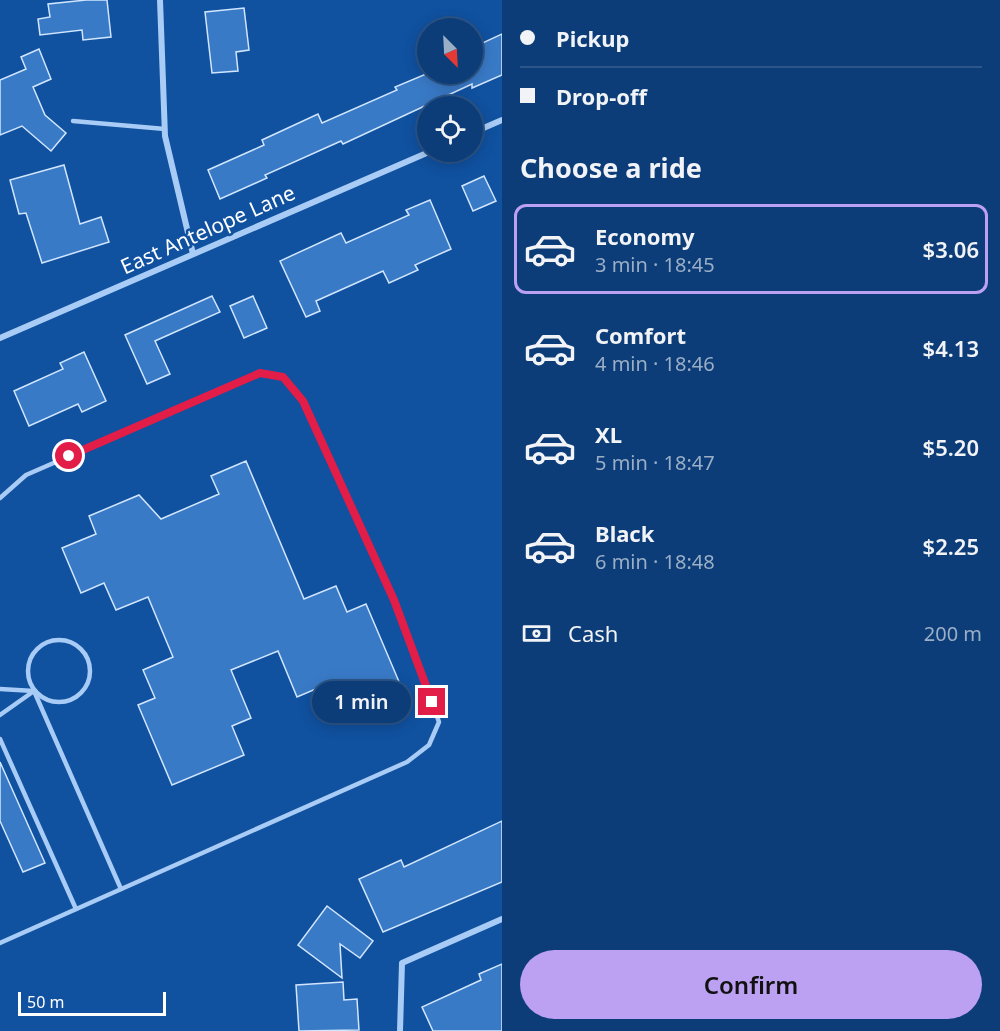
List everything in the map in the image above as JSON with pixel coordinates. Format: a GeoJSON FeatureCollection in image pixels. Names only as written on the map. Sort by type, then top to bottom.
{"type":"FeatureCollection","features":[{"type":"Feature","properties":{"kind":"street"},"geometry":{"type":"LineString","coordinates":[[159,0],[165,129],[193,254]]}},
{"type":"Feature","properties":{"kind":"street"},"geometry":{"type":"LineString","coordinates":[[483,128],[502,120]]}},
{"type":"Feature","properties":{"kind":"street","name":"East Antelope Lane"},"geometry":{"type":"LineString","coordinates":[[0,338],[417,157]]}},
{"type":"Feature","properties":{"kind":"street"},"geometry":{"type":"LineString","coordinates":[[400,1031],[402,963],[502,919]]}},
{"type":"Feature","properties":{"kind":"lane"},"geometry":{"type":"LineString","coordinates":[[73,121],[165,129]]}},
{"type":"Feature","properties":{"kind":"lane"},"geometry":{"type":"LineString","coordinates":[[0,498],[26,475],[260,373],[283,377],[303,401],[308,411],[394,600],[440,722],[429,745],[407,762],[0,943]]}},
{"type":"Feature","properties":{"kind":"lane"},"geometry":{"type":"LineString","coordinates":[[0,689],[34,690],[42,698],[52,702],[62,703],[73,700],[82,694],[88,685],[91,674],[87,654],[71,642],[61,639],[51,641],[41,645],[34,652],[27,671],[29,681],[34,690],[121,889]]}},
{"type":"Feature","properties":{"kind":"lane"},"geometry":{"type":"LineString","coordinates":[[0,715],[34,690]]}},
{"type":"Feature","properties":{"kind":"lane"},"geometry":{"type":"LineString","coordinates":[[0,739],[76,909]]}},
{"type":"Feature","properties":{"kind":"building"},"geometry":{"type":"Polygon","coordinates":[[[107,0],[111,37],[83,40],[82,30],[40,35],[38,19],[50,17],[48,4],[107,0]]]}},
{"type":"Feature","properties":{"kind":"building"},"geometry":{"type":"Polygon","coordinates":[[[244,8],[249,50],[236,52],[238,71],[212,73],[205,12],[244,8]]]}},
{"type":"Feature","properties":{"kind":"building"},"geometry":{"type":"Polygon","coordinates":[[[502,34],[502,75],[483,83],[483,43],[502,34]]]}},
{"type":"Feature","properties":{"kind":"building"},"geometry":{"type":"Polygon","coordinates":[[[39,49],[51,79],[33,87],[45,115],[66,133],[51,151],[22,126],[0,135],[0,80],[26,69],[21,57],[39,49]]]}},
{"type":"Feature","properties":{"kind":"building"},"geometry":{"type":"Polygon","coordinates":[[[417,78],[417,84],[472,84],[446,96],[417,96],[417,110],[343,144],[341,141],[265,175],[267,178],[220,199],[208,170],[264,145],[262,140],[318,114],[322,123],[397,90],[395,87],[417,78]]]}},
{"type":"Feature","properties":{"kind":"building"},"geometry":{"type":"Polygon","coordinates":[[[64,165],[80,224],[101,217],[109,242],[42,263],[26,213],[19,214],[10,180],[64,165]]]}},
{"type":"Feature","properties":{"kind":"building"},"geometry":{"type":"Polygon","coordinates":[[[484,176],[496,201],[473,211],[462,186],[484,176]]]}},
{"type":"Feature","properties":{"kind":"building"},"geometry":{"type":"Polygon","coordinates":[[[430,200],[451,249],[415,265],[418,270],[389,283],[383,271],[316,301],[320,311],[306,317],[280,261],[341,233],[346,243],[409,215],[406,210],[430,200]]]}},
{"type":"Feature","properties":{"kind":"building"},"geometry":{"type":"Polygon","coordinates":[[[212,296],[220,312],[155,341],[170,374],[147,384],[125,335],[212,296]]]}},
{"type":"Feature","properties":{"kind":"building"},"geometry":{"type":"Polygon","coordinates":[[[253,296],[267,328],[244,338],[230,306],[253,296]]]}},
{"type":"Feature","properties":{"kind":"building"},"geometry":{"type":"Polygon","coordinates":[[[84,352],[106,401],[82,412],[78,404],[29,426],[14,391],[63,369],[60,363],[84,352]]]}},
{"type":"Feature","properties":{"kind":"building"},"geometry":{"type":"Polygon","coordinates":[[[246,461],[304,599],[336,586],[347,612],[366,604],[400,684],[329,714],[318,688],[297,697],[278,651],[231,670],[251,718],[232,726],[244,755],[172,785],[138,705],[155,698],[143,670],[173,657],[148,597],[116,610],[104,583],[81,593],[62,548],[96,534],[89,516],[139,495],[161,519],[219,494],[211,476],[246,461]]]}},
{"type":"Feature","properties":{"kind":"building"},"geometry":{"type":"Polygon","coordinates":[[[0,762],[45,863],[23,872],[0,821],[0,762]]]}},
{"type":"Feature","properties":{"kind":"building"},"geometry":{"type":"Polygon","coordinates":[[[502,821],[502,882],[383,932],[359,879],[401,860],[404,867],[502,821]]]}},
{"type":"Feature","properties":{"kind":"building"},"geometry":{"type":"Polygon","coordinates":[[[327,906],[373,941],[360,958],[340,944],[342,978],[298,945],[327,906]]]}},
{"type":"Feature","properties":{"kind":"building"},"geometry":{"type":"Polygon","coordinates":[[[502,964],[502,1031],[433,1031],[422,1007],[481,980],[479,974],[502,964]]]}},
{"type":"Feature","properties":{"kind":"building"},"geometry":{"type":"Polygon","coordinates":[[[343,982],[344,1000],[357,999],[359,1030],[299,1031],[296,985],[343,982]]]}},
{"type":"Feature","properties":{"kind":"route"},"geometry":{"type":"LineString","coordinates":[[69,456],[260,373],[283,377],[303,401],[394,600],[432,702]]}}]}
